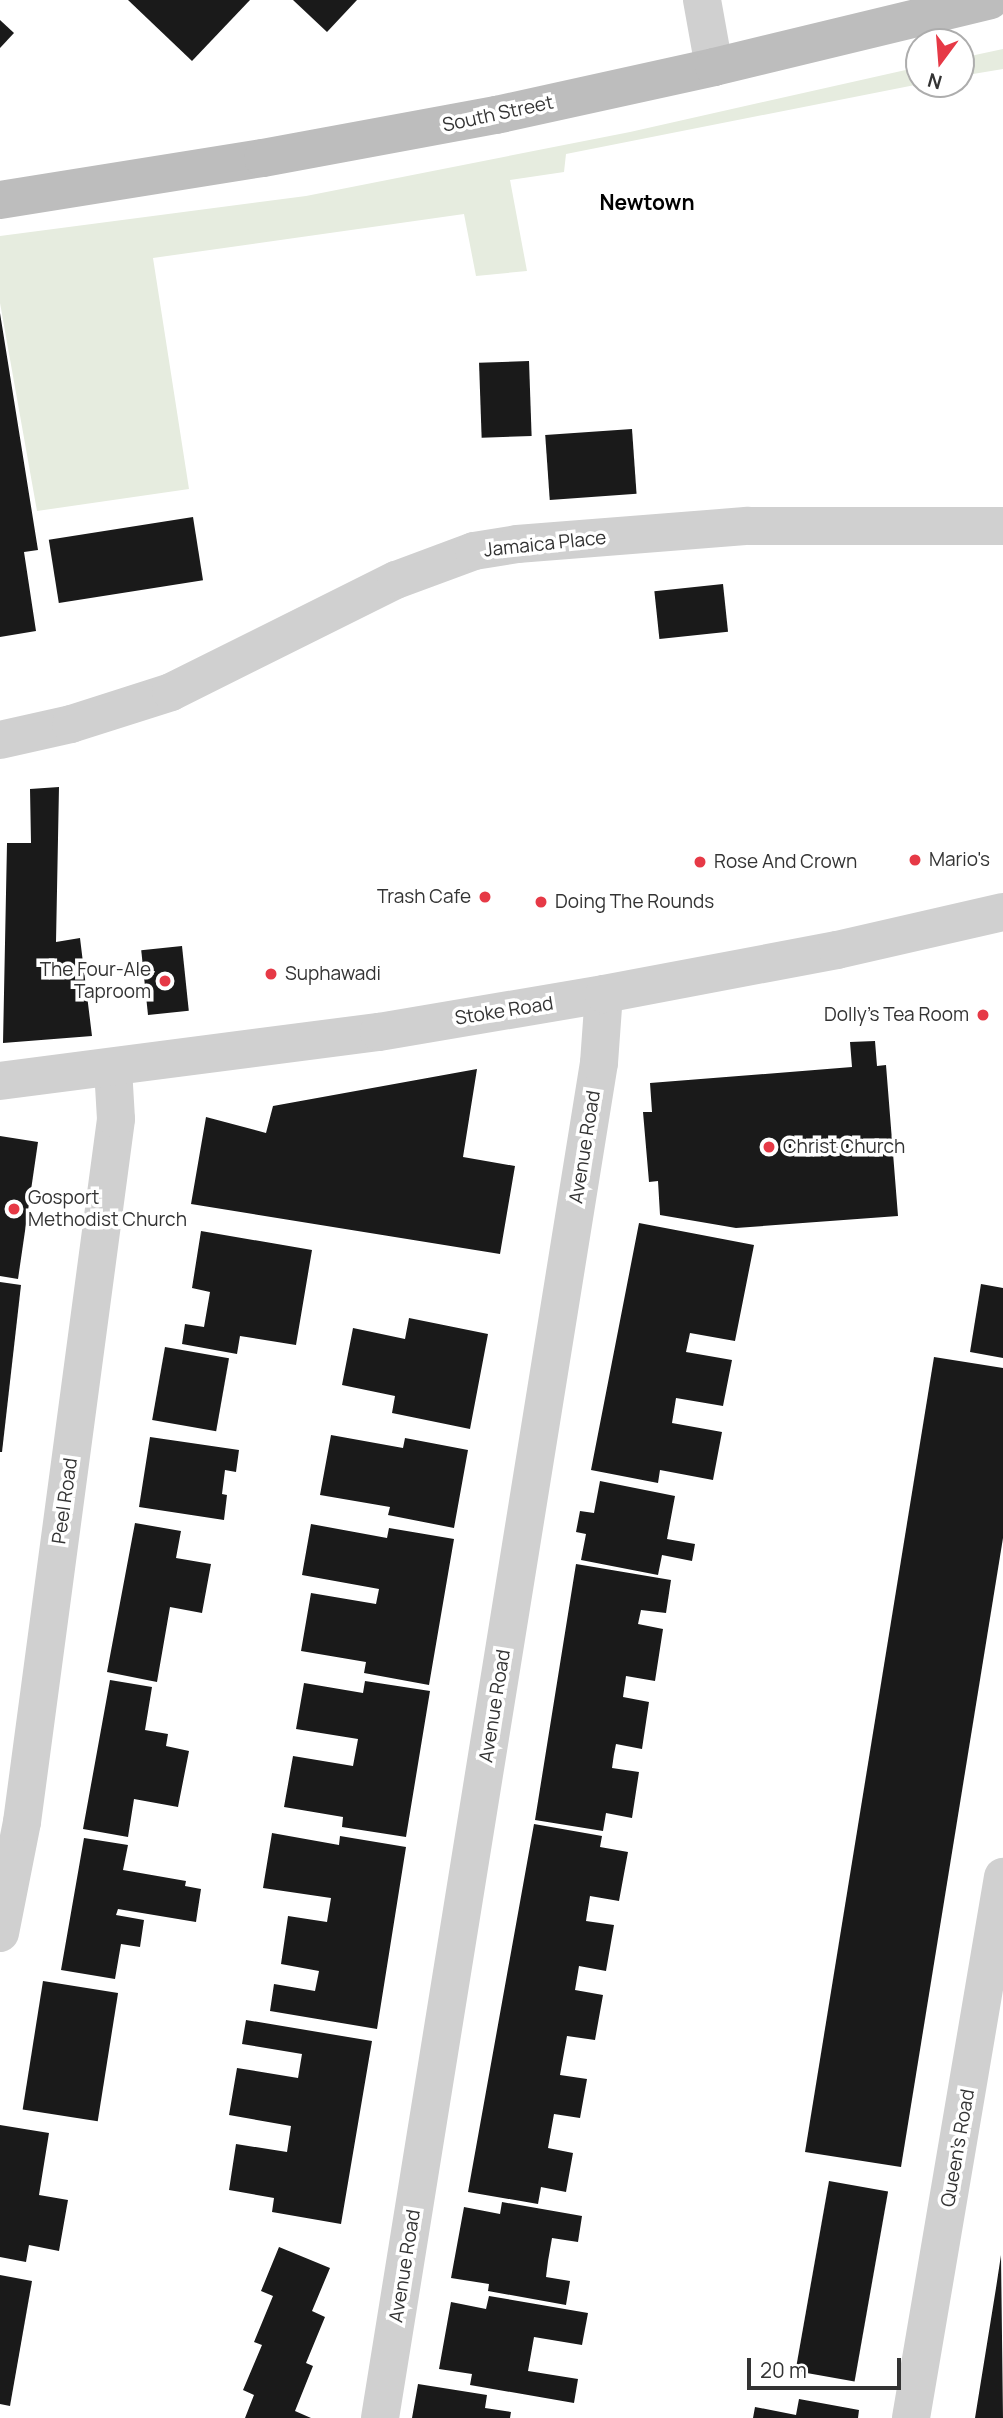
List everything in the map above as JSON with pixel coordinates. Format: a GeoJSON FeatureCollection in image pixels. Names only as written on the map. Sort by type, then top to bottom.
{"type":"FeatureCollection","features":[{"type":"Feature","properties":{"kind":"main road","name":"South Street"},"geometry":{"type":"LineString","coordinates":[[0,200],[386,136],[714,67],[990,0]]}},
{"type":"Feature","properties":{"kind":"street"},"geometry":{"type":"LineString","coordinates":[[702,0],[714,67]]}},
{"type":"Feature","properties":{"kind":"street","name":"Jamaica Place"},"geometry":{"type":"LineString","coordinates":[[0,740],[71,724],[171,692],[396,580],[474,551],[748,526],[1003,526]]}},
{"type":"Feature","properties":{"kind":"street","name":"Stoke Road"},"geometry":{"type":"LineString","coordinates":[[0,1081],[113,1069],[379,1031],[604,994],[837,950],[1003,912]]}},
{"type":"Feature","properties":{"kind":"street","name":"Avenue Road"},"geometry":{"type":"LineString","coordinates":[[380,2418],[597,1077],[604,994]]}},
{"type":"Feature","properties":{"kind":"street","name":"Peel Road"},"geometry":{"type":"LineString","coordinates":[[0,1933],[22,1822],[116,1119],[113,1069]]}},
{"type":"Feature","properties":{"kind":"street","name":"Queen's Road"},"geometry":{"type":"LineString","coordinates":[[911,2418],[993,2006],[1003,1877]]}},
{"type":"Feature","properties":{"kind":"shaded area"},"geometry":{"type":"Polygon","coordinates":[[[1003,49],[1003,69],[975,74],[975,55],[1003,49]]]}},
{"type":"Feature","properties":{"kind":"shaded area"},"geometry":{"type":"Polygon","coordinates":[[[905,70],[905,87],[566,154],[564,172],[510,180],[527,271],[476,276],[464,214],[153,258],[189,489],[37,511],[0,303],[0,236],[306,196],[630,132],[905,70]]]}},
{"type":"Feature","properties":{"kind":"building"},"geometry":{"type":"Polygon","coordinates":[[[128,0],[250,0],[192,61],[128,0]]]}},
{"type":"Feature","properties":{"kind":"building"},"geometry":{"type":"Polygon","coordinates":[[[293,0],[357,0],[327,32],[293,0]]]}},
{"type":"Feature","properties":{"kind":"building"},"geometry":{"type":"Polygon","coordinates":[[[0,20],[14,33],[0,48],[0,20]]]}},
{"type":"Feature","properties":{"kind":"building"},"geometry":{"type":"Polygon","coordinates":[[[0,313],[38,550],[24,552],[36,631],[0,637],[0,313]]]}},
{"type":"Feature","properties":{"kind":"building"},"geometry":{"type":"Polygon","coordinates":[[[529,361],[532,436],[482,438],[479,363],[529,361]]]}},
{"type":"Feature","properties":{"kind":"building"},"geometry":{"type":"Polygon","coordinates":[[[632,429],[637,494],[550,500],[545,435],[632,429]]]}},
{"type":"Feature","properties":{"kind":"building"},"geometry":{"type":"Polygon","coordinates":[[[193,517],[203,580],[59,603],[49,540],[193,517]]]}},
{"type":"Feature","properties":{"kind":"building"},"geometry":{"type":"Polygon","coordinates":[[[723,584],[728,632],[659,639],[654,591],[723,584]]]}},
{"type":"Feature","properties":{"kind":"building"},"geometry":{"type":"Polygon","coordinates":[[[59,787],[56,942],[80,938],[92,1036],[3,1043],[7,843],[31,843],[30,789],[59,787]]]}},
{"type":"Feature","properties":{"kind":"building","name":"The Four-Ale Taproom"},"geometry":{"type":"Polygon","coordinates":[[[182,946],[189,1011],[148,1015],[141,950],[182,946]]]}},
{"type":"Feature","properties":{"kind":"building","name":"Christ Church"},"geometry":{"type":"Polygon","coordinates":[[[875,1041],[877,1066],[886,1065],[898,1216],[736,1228],[660,1215],[658,1181],[649,1182],[643,1112],[652,1112],[650,1083],[852,1067],[850,1042],[875,1041]]]}},
{"type":"Feature","properties":{"kind":"building"},"geometry":{"type":"Polygon","coordinates":[[[477,1069],[463,1157],[515,1166],[500,1254],[191,1204],[206,1117],[266,1133],[273,1106],[477,1069]]]}},
{"type":"Feature","properties":{"kind":"building","name":"Gosport Methodist Church"},"geometry":{"type":"Polygon","coordinates":[[[0,1136],[38,1142],[18,1279],[0,1276],[0,1136]]]}},
{"type":"Feature","properties":{"kind":"building"},"geometry":{"type":"Polygon","coordinates":[[[639,1223],[754,1245],[735,1341],[690,1333],[686,1352],[732,1360],[723,1406],[676,1398],[672,1423],[722,1432],[713,1480],[660,1470],[658,1483],[591,1470],[639,1223]]]}},
{"type":"Feature","properties":{"kind":"building"},"geometry":{"type":"Polygon","coordinates":[[[201,1231],[312,1250],[296,1345],[240,1336],[237,1354],[182,1344],[185,1324],[204,1327],[210,1292],[192,1288],[201,1231]]]}},
{"type":"Feature","properties":{"kind":"building"},"geometry":{"type":"Polygon","coordinates":[[[0,1282],[21,1285],[2,1452],[0,1452],[0,1282]]]}},
{"type":"Feature","properties":{"kind":"building"},"geometry":{"type":"Polygon","coordinates":[[[981,1284],[1003,1288],[1003,1358],[970,1352],[981,1284]]]}},
{"type":"Feature","properties":{"kind":"building"},"geometry":{"type":"Polygon","coordinates":[[[409,1318],[488,1334],[470,1429],[392,1413],[395,1396],[342,1385],[353,1328],[405,1339],[409,1318]]]}},
{"type":"Feature","properties":{"kind":"building"},"geometry":{"type":"Polygon","coordinates":[[[165,1347],[229,1358],[216,1431],[152,1420],[165,1347]]]}},
{"type":"Feature","properties":{"kind":"building"},"geometry":{"type":"Polygon","coordinates":[[[934,1357],[1003,1368],[1003,1538],[901,2167],[805,2152],[934,1357]]]}},
{"type":"Feature","properties":{"kind":"building"},"geometry":{"type":"Polygon","coordinates":[[[331,1435],[403,1448],[405,1438],[468,1450],[454,1528],[388,1515],[390,1507],[320,1495],[331,1435]]]}},
{"type":"Feature","properties":{"kind":"building"},"geometry":{"type":"Polygon","coordinates":[[[150,1437],[239,1450],[236,1472],[225,1470],[222,1494],[227,1495],[224,1520],[139,1507],[150,1437]]]}},
{"type":"Feature","properties":{"kind":"building"},"geometry":{"type":"Polygon","coordinates":[[[600,1481],[675,1496],[667,1539],[695,1544],[692,1561],[662,1555],[658,1575],[581,1560],[586,1534],[576,1532],[580,1511],[594,1513],[600,1481]]]}},
{"type":"Feature","properties":{"kind":"building"},"geometry":{"type":"Polygon","coordinates":[[[135,1523],[181,1531],[176,1558],[211,1564],[202,1613],[170,1607],[157,1682],[107,1672],[135,1523]]]}},
{"type":"Feature","properties":{"kind":"building"},"geometry":{"type":"Polygon","coordinates":[[[311,1524],[387,1538],[389,1528],[454,1539],[429,1685],[364,1673],[366,1662],[301,1651],[311,1593],[376,1604],[379,1589],[302,1575],[311,1524]]]}},
{"type":"Feature","properties":{"kind":"building"},"geometry":{"type":"Polygon","coordinates":[[[576,1564],[671,1580],[666,1613],[641,1610],[638,1624],[663,1629],[655,1681],[626,1676],[623,1697],[649,1702],[642,1749],[616,1744],[614,1754],[612,1768],[639,1772],[632,1818],[606,1813],[603,1831],[535,1820],[576,1564]]]}},
{"type":"Feature","properties":{"kind":"building"},"geometry":{"type":"Polygon","coordinates":[[[110,1680],[152,1687],[145,1730],[168,1734],[166,1746],[189,1751],[178,1807],[134,1799],[128,1837],[83,1829],[110,1680]]]}},
{"type":"Feature","properties":{"kind":"building"},"geometry":{"type":"Polygon","coordinates":[[[365,1681],[430,1691],[406,1837],[342,1827],[343,1817],[284,1807],[293,1756],[353,1766],[358,1739],[296,1729],[304,1683],[363,1693],[365,1681]]]}},
{"type":"Feature","properties":{"kind":"building"},"geometry":{"type":"Polygon","coordinates":[[[534,1824],[602,1836],[600,1847],[628,1852],[619,1901],[590,1896],[586,1921],[614,1925],[606,1971],[579,1966],[575,1990],[603,1995],[595,2040],[567,2036],[560,2075],[587,2079],[580,2118],[554,2114],[548,2148],[573,2153],[566,2192],[541,2187],[538,2204],[468,2192],[534,1824]]]}},
{"type":"Feature","properties":{"kind":"building"},"geometry":{"type":"Polygon","coordinates":[[[272,1833],[339,1845],[340,1836],[406,1847],[377,2029],[270,2011],[274,1984],[315,1991],[319,1971],[281,1964],[288,1916],[327,1922],[331,1898],[263,1888],[272,1833]]]}},
{"type":"Feature","properties":{"kind":"building"},"geometry":{"type":"Polygon","coordinates":[[[84,1838],[128,1845],[123,1870],[186,1881],[185,1886],[201,1889],[196,1922],[118,1909],[116,1915],[144,1920],[140,1947],[121,1944],[115,1979],[61,1970],[84,1838]]]}},
{"type":"Feature","properties":{"kind":"building"},"geometry":{"type":"Polygon","coordinates":[[[43,1981],[118,1993],[98,2121],[23,2109],[43,1981]]]}},
{"type":"Feature","properties":{"kind":"building"},"geometry":{"type":"Polygon","coordinates":[[[246,2020],[372,2041],[341,2224],[272,2212],[274,2198],[229,2190],[236,2144],[287,2152],[291,2126],[229,2115],[237,2068],[298,2078],[302,2054],[242,2044],[246,2020]]]}},
{"type":"Feature","properties":{"kind":"building"},"geometry":{"type":"Polygon","coordinates":[[[0,2125],[49,2133],[39,2195],[68,2200],[59,2251],[29,2245],[26,2262],[0,2257],[0,2125]]]}},
{"type":"Feature","properties":{"kind":"building"},"geometry":{"type":"Polygon","coordinates":[[[829,2181],[888,2191],[855,2381],[795,2371],[829,2181]]]}},
{"type":"Feature","properties":{"kind":"building"},"geometry":{"type":"Polygon","coordinates":[[[502,2202],[582,2216],[578,2242],[552,2238],[546,2277],[570,2281],[566,2305],[488,2291],[489,2284],[451,2278],[464,2207],[500,2214],[502,2202]]]}},
{"type":"Feature","properties":{"kind":"building"},"geometry":{"type":"Polygon","coordinates":[[[279,2247],[330,2268],[312,2311],[325,2317],[306,2363],[313,2366],[295,2411],[311,2418],[245,2418],[254,2395],[243,2390],[262,2345],[254,2342],[273,2296],[261,2291],[279,2247]]]}},
{"type":"Feature","properties":{"kind":"building"},"geometry":{"type":"Polygon","coordinates":[[[1001,2255],[1003,2418],[975,2418],[996,2288],[1001,2255]]]}},
{"type":"Feature","properties":{"kind":"building"},"geometry":{"type":"Polygon","coordinates":[[[0,2275],[32,2281],[10,2406],[0,2404],[0,2275]]]}},
{"type":"Feature","properties":{"kind":"building"},"geometry":{"type":"Polygon","coordinates":[[[489,2296],[588,2313],[582,2345],[534,2337],[528,2371],[578,2379],[574,2403],[470,2385],[472,2374],[439,2369],[451,2302],[486,2309],[489,2296]]]}},
{"type":"Feature","properties":{"kind":"building"},"geometry":{"type":"Polygon","coordinates":[[[418,2384],[487,2395],[485,2408],[511,2412],[510,2418],[412,2418],[418,2384]]]}},
{"type":"Feature","properties":{"kind":"building"},"geometry":{"type":"Polygon","coordinates":[[[799,2399],[859,2410],[858,2418],[753,2418],[755,2407],[796,2415],[799,2399]]]}},
{"type":"Feature","properties":{"kind":"place","name":"Mario's"},"geometry":{"type":"Point","coordinates":[915,860]}},
{"type":"Feature","properties":{"kind":"place","name":"Rose And Crown"},"geometry":{"type":"Point","coordinates":[700,862]}},
{"type":"Feature","properties":{"kind":"place","name":"Trash Cafe"},"geometry":{"type":"Point","coordinates":[485,897]}},
{"type":"Feature","properties":{"kind":"place","name":"Doing The Rounds"},"geometry":{"type":"Point","coordinates":[541,902]}},
{"type":"Feature","properties":{"kind":"place","name":"Suphawadi"},"geometry":{"type":"Point","coordinates":[271,974]}},
{"type":"Feature","properties":{"kind":"place","name":"The Four-Ale Taproom"},"geometry":{"type":"Point","coordinates":[165,981]}},
{"type":"Feature","properties":{"kind":"place","name":"Dolly's Tea Room"},"geometry":{"type":"Point","coordinates":[983,1015]}},
{"type":"Feature","properties":{"kind":"place","name":"Christ Church"},"geometry":{"type":"Point","coordinates":[769,1147]}},
{"type":"Feature","properties":{"kind":"place","name":"Gosport Methodist Church"},"geometry":{"type":"Point","coordinates":[14,1209]}},
{"type":"Feature","properties":{"kind":"district","name":"Newtown"},"geometry":{"type":"Point","coordinates":[647,202]}}]}
